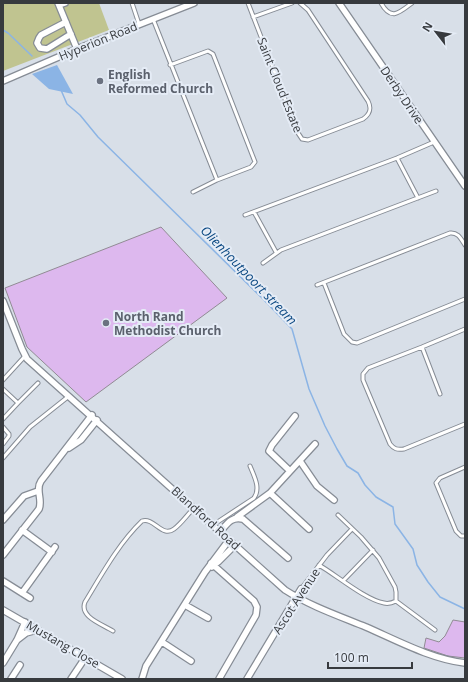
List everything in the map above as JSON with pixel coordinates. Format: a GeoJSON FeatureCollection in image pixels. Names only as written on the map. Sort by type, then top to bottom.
{"type":"FeatureCollection","features":[{"type":"Feature","properties":{"kind":"street","name":"Hyperion Road"},"geometry":{"type":"LineString","coordinates":[[3,81],[77,49],[194,3]]}},
{"type":"Feature","properties":{"kind":"street","name":"Derby Drive"},"geometry":{"type":"LineString","coordinates":[[339,3],[465,186]]}},
{"type":"Feature","properties":{"kind":"street"},"geometry":{"type":"LineString","coordinates":[[61,4],[66,22],[77,49]]}},
{"type":"Feature","properties":{"kind":"street"},"geometry":{"type":"LineString","coordinates":[[66,22],[41,35],[37,43],[40,48],[47,49],[71,34]]}},
{"type":"Feature","properties":{"kind":"street","name":"Blandford Road"},"geometry":{"type":"LineString","coordinates":[[3,301],[25,356],[276,582],[296,597],[425,652],[448,660],[465,663]]}},
{"type":"Feature","properties":{"kind":"street"},"geometry":{"type":"LineString","coordinates":[[3,555],[40,505],[38,487],[41,481],[92,415]]}},
{"type":"Feature","properties":{"kind":"street"},"geometry":{"type":"LineString","coordinates":[[290,471],[269,451],[295,416]]}},
{"type":"Feature","properties":{"kind":"street"},"geometry":{"type":"LineString","coordinates":[[67,449],[82,440],[97,420]]}},
{"type":"Feature","properties":{"kind":"street"},"geometry":{"type":"LineString","coordinates":[[220,532],[231,520],[270,493],[315,444]]}},
{"type":"Feature","properties":{"kind":"street"},"geometry":{"type":"LineString","coordinates":[[300,461],[317,486],[334,500]]}},
{"type":"Feature","properties":{"kind":"street"},"geometry":{"type":"LineString","coordinates":[[3,520],[21,498],[38,491]]}},
{"type":"Feature","properties":{"kind":"street"},"geometry":{"type":"LineString","coordinates":[[270,493],[309,529]]}},
{"type":"Feature","properties":{"kind":"street"},"geometry":{"type":"LineString","coordinates":[[237,517],[243,519],[288,558]]}},
{"type":"Feature","properties":{"kind":"street"},"geometry":{"type":"LineString","coordinates":[[22,530],[53,549],[22,593]]}},
{"type":"Feature","properties":{"kind":"street"},"geometry":{"type":"LineString","coordinates":[[142,679],[144,670],[205,572],[229,540]]}},
{"type":"Feature","properties":{"kind":"street"},"geometry":{"type":"LineString","coordinates":[[212,564],[235,545]]}},
{"type":"Feature","properties":{"kind":"street"},"geometry":{"type":"LineString","coordinates":[[212,564],[254,601],[257,607],[256,615],[219,679]]}},
{"type":"Feature","properties":{"kind":"street"},"geometry":{"type":"LineString","coordinates":[[3,581],[30,598]]}},
{"type":"Feature","properties":{"kind":"street","name":"Ascot Avenue"},"geometry":{"type":"LineString","coordinates":[[247,679],[301,589]]}},
{"type":"Feature","properties":{"kind":"street"},"geometry":{"type":"LineString","coordinates":[[185,605],[208,618]]}},
{"type":"Feature","properties":{"kind":"street","name":"Mustang Close"},"geometry":{"type":"LineString","coordinates":[[3,610],[122,679]]}},
{"type":"Feature","properties":{"kind":"street"},"geometry":{"type":"LineString","coordinates":[[3,663],[17,640],[25,622]]}},
{"type":"Feature","properties":{"kind":"street"},"geometry":{"type":"LineString","coordinates":[[17,640],[26,633],[38,630]]}},
{"type":"Feature","properties":{"kind":"street"},"geometry":{"type":"LineString","coordinates":[[162,642],[191,661]]}},
{"type":"Feature","properties":{"kind":"street"},"geometry":{"type":"LineString","coordinates":[[71,679],[85,658]]}},
{"type":"Feature","properties":{"kind":"street"},"geometry":{"type":"LineString","coordinates":[[11,679],[20,665]]}},
{"type":"Feature","properties":{"kind":"lane"},"geometry":{"type":"LineString","coordinates":[[132,3],[139,24]]}},
{"type":"Feature","properties":{"kind":"lane","name":"Saint Cloud Estate"},"geometry":{"type":"LineString","coordinates":[[248,3],[298,133],[302,139],[308,140],[363,120],[367,117],[371,109],[368,101],[308,10],[300,3]]}},
{"type":"Feature","properties":{"kind":"lane"},"geometry":{"type":"LineString","coordinates":[[253,17],[292,3]]}},
{"type":"Feature","properties":{"kind":"lane"},"geometry":{"type":"LineString","coordinates":[[380,3],[385,10],[392,14],[397,14],[412,3]]}},
{"type":"Feature","properties":{"kind":"lane"},"geometry":{"type":"LineString","coordinates":[[153,19],[217,180]]}},
{"type":"Feature","properties":{"kind":"lane"},"geometry":{"type":"LineString","coordinates":[[170,64],[204,52],[210,52],[213,54],[255,162],[251,167],[217,180],[193,192]]}},
{"type":"Feature","properties":{"kind":"lane"},"geometry":{"type":"LineString","coordinates":[[245,215],[396,158],[434,142]]}},
{"type":"Feature","properties":{"kind":"lane"},"geometry":{"type":"LineString","coordinates":[[396,158],[418,198]]}},
{"type":"Feature","properties":{"kind":"lane"},"geometry":{"type":"LineString","coordinates":[[263,263],[276,252],[436,191]]}},
{"type":"Feature","properties":{"kind":"lane"},"geometry":{"type":"LineString","coordinates":[[254,212],[276,252]]}},
{"type":"Feature","properties":{"kind":"lane"},"geometry":{"type":"LineString","coordinates":[[317,285],[450,233],[456,234],[465,245]]}},
{"type":"Feature","properties":{"kind":"lane"},"geometry":{"type":"LineString","coordinates":[[324,282],[344,334],[352,342],[357,343],[465,299]]}},
{"type":"Feature","properties":{"kind":"lane"},"geometry":{"type":"LineString","coordinates":[[465,330],[368,368],[363,374],[363,380],[393,448],[398,450],[404,449],[465,424]]}},
{"type":"Feature","properties":{"kind":"lane"},"geometry":{"type":"LineString","coordinates":[[422,348],[440,394]]}},
{"type":"Feature","properties":{"kind":"lane"},"geometry":{"type":"LineString","coordinates":[[3,380],[25,356]]}},
{"type":"Feature","properties":{"kind":"lane"},"geometry":{"type":"LineString","coordinates":[[3,419],[38,383]]}},
{"type":"Feature","properties":{"kind":"lane"},"geometry":{"type":"LineString","coordinates":[[3,389],[18,403]]}},
{"type":"Feature","properties":{"kind":"lane"},"geometry":{"type":"LineString","coordinates":[[3,458],[30,427],[69,396]]}},
{"type":"Feature","properties":{"kind":"lane"},"geometry":{"type":"LineString","coordinates":[[3,427],[9,436],[3,444]]}},
{"type":"Feature","properties":{"kind":"lane"},"geometry":{"type":"LineString","coordinates":[[213,525],[254,498],[257,486],[250,466]]}},
{"type":"Feature","properties":{"kind":"lane"},"geometry":{"type":"LineString","coordinates":[[465,467],[440,478],[436,483],[456,531],[461,536],[465,536]]}},
{"type":"Feature","properties":{"kind":"lane"},"geometry":{"type":"LineString","coordinates":[[113,631],[89,617],[84,612],[85,602],[109,564],[142,521],[149,521],[160,529],[168,532],[173,530],[194,507]]}},
{"type":"Feature","properties":{"kind":"lane"},"geometry":{"type":"LineString","coordinates":[[338,515],[373,550],[384,566],[395,587],[396,601]]}},
{"type":"Feature","properties":{"kind":"lane","name":"Ascot Avenue"},"geometry":{"type":"LineString","coordinates":[[301,589],[319,565],[352,529]]}},
{"type":"Feature","properties":{"kind":"lane"},"geometry":{"type":"LineString","coordinates":[[343,581],[373,550]]}},
{"type":"Feature","properties":{"kind":"lane"},"geometry":{"type":"LineString","coordinates":[[319,565],[378,602],[389,604],[396,601]]}},
{"type":"Feature","properties":{"kind":"lane"},"geometry":{"type":"LineString","coordinates":[[396,601],[435,630]]}},
{"type":"Feature","properties":{"kind":"green space"},"geometry":{"type":"Polygon","coordinates":[[[3,3],[99,3],[109,30],[3,71],[3,3]]]}},
{"type":"Feature","properties":{"kind":"water"},"geometry":{"type":"Polygon","coordinates":[[[57,65],[73,94],[49,89],[32,74],[57,65]]]}},
{"type":"Feature","properties":{"kind":"building","name":"North Rand Methodist Church"},"geometry":{"type":"Polygon","coordinates":[[[161,227],[227,298],[86,402],[27,347],[5,288],[161,227]]]}},
{"type":"Feature","properties":{"kind":"building"},"geometry":{"type":"Polygon","coordinates":[[[453,620],[465,622],[465,658],[448,656],[424,648],[426,638],[439,642],[445,636],[453,620]]]}},
{"type":"Feature","properties":{"kind":"waterway","name":"Olienhoutpoort stream"},"geometry":{"type":"LineString","coordinates":[[3,30],[32,56]]}},
{"type":"Feature","properties":{"kind":"waterway","name":"Olienhoutpoort stream"},"geometry":{"type":"LineString","coordinates":[[61,90],[67,104],[80,115],[98,137],[292,329],[309,389],[325,426],[347,466],[358,473],[365,485],[376,497],[393,507],[395,524],[413,549],[417,565],[440,597],[465,609]]}},
{"type":"Feature","properties":{"kind":"place","name":"English Reformed Church"},"geometry":{"type":"Point","coordinates":[100,81]}},
{"type":"Feature","properties":{"kind":"place","name":"North Rand Methodist Church"},"geometry":{"type":"Point","coordinates":[106,323]}}]}
